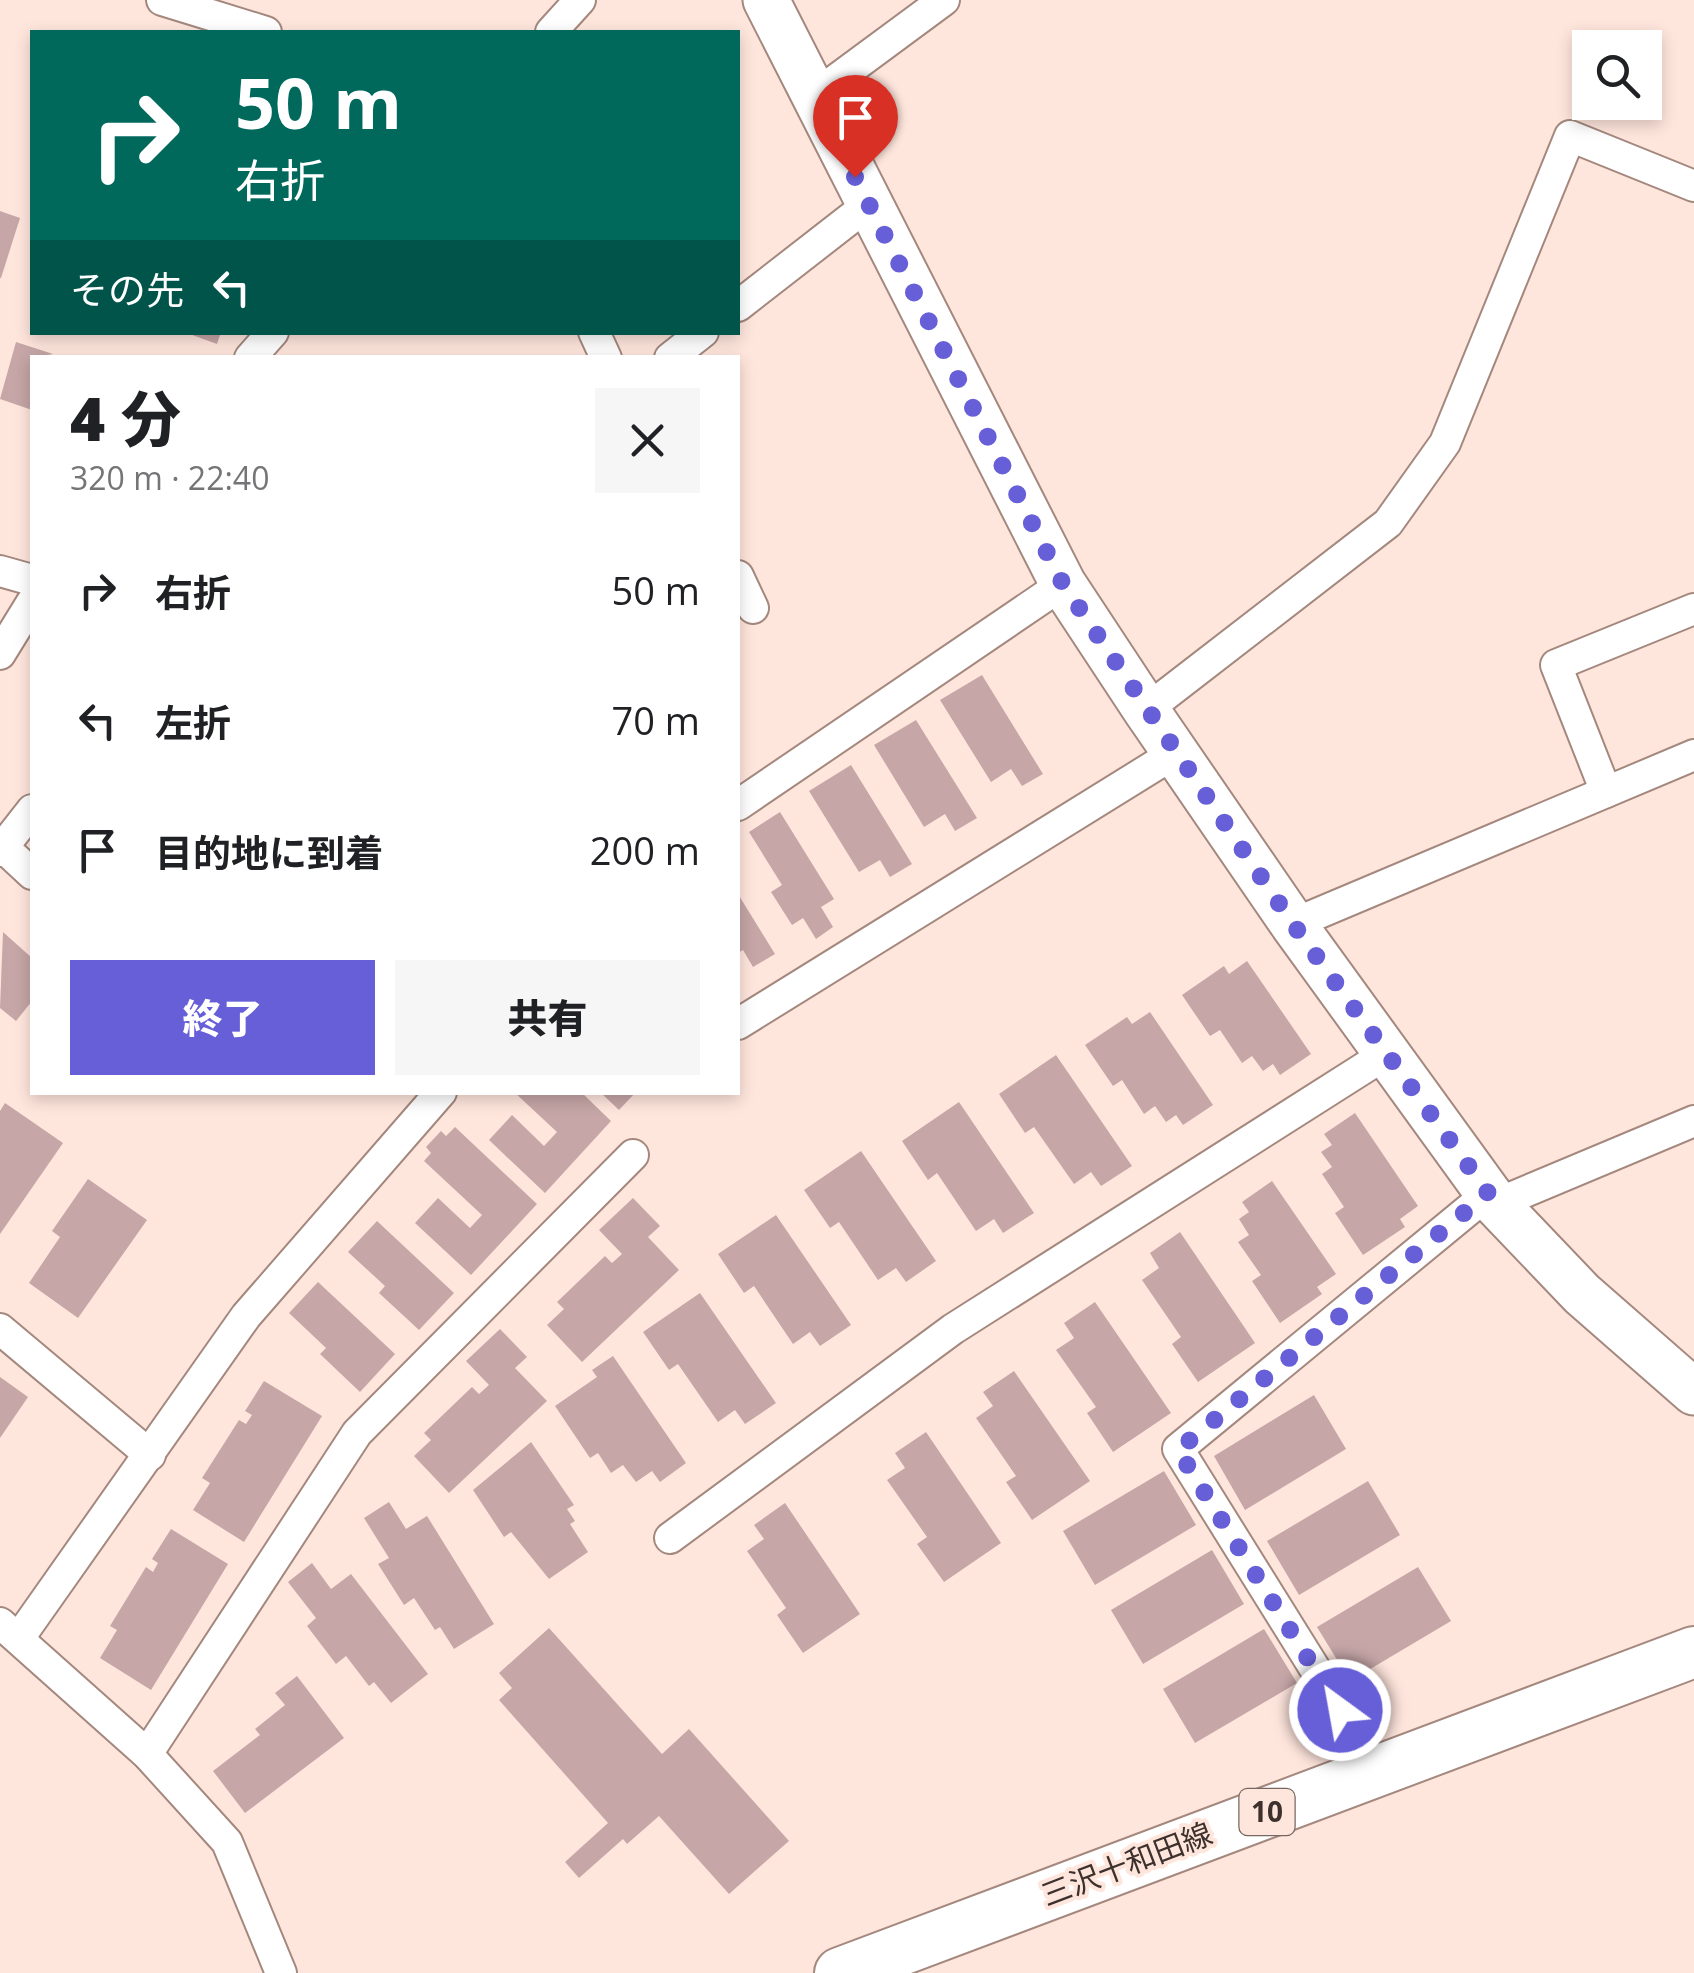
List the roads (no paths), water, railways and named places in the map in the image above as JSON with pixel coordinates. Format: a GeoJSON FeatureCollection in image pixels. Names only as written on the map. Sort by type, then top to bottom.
{"type":"FeatureCollection","features":[{"type":"Feature","properties":{"kind":"main road","name":"三沢十和田線"},"geometry":{"type":"LineString","coordinates":[[840,1973],[1694,1652]]}},
{"type":"Feature","properties":{"kind":"street"},"geometry":{"type":"LineString","coordinates":[[162,0],[260,30]]}},
{"type":"Feature","properties":{"kind":"street"},"geometry":{"type":"LineString","coordinates":[[553,30],[580,0]]}},
{"type":"Feature","properties":{"kind":"street"},"geometry":{"type":"LineString","coordinates":[[766,0],[1063,584],[1146,710],[1293,924],[1492,1198],[1582,1294],[1694,1392]]}},
{"type":"Feature","properties":{"kind":"street"},"geometry":{"type":"LineString","coordinates":[[814,96],[944,0]]}},
{"type":"Feature","properties":{"kind":"street"},"geometry":{"type":"LineString","coordinates":[[1146,710],[1388,523],[1445,443],[1570,136],[1694,186]]}},
{"type":"Feature","properties":{"kind":"street"},"geometry":{"type":"LineString","coordinates":[[740,304],[869,204]]}},
{"type":"Feature","properties":{"kind":"street"},"geometry":{"type":"LineString","coordinates":[[253,355],[270,335]]}},
{"type":"Feature","properties":{"kind":"street"},"geometry":{"type":"LineString","coordinates":[[674,355],[698,335]]}},
{"type":"Feature","properties":{"kind":"street"},"geometry":{"type":"LineString","coordinates":[[0,572],[30,580]]}},
{"type":"Feature","properties":{"kind":"street"},"geometry":{"type":"LineString","coordinates":[[740,580],[754,608]]}},
{"type":"Feature","properties":{"kind":"street"},"geometry":{"type":"LineString","coordinates":[[740,804],[1063,584]]}},
{"type":"Feature","properties":{"kind":"street"},"geometry":{"type":"LineString","coordinates":[[0,654],[30,605]]}},
{"type":"Feature","properties":{"kind":"street"},"geometry":{"type":"LineString","coordinates":[[1606,792],[1556,666],[1694,609]]}},
{"type":"Feature","properties":{"kind":"street"},"geometry":{"type":"LineString","coordinates":[[740,1023],[1175,753]]}},
{"type":"Feature","properties":{"kind":"street"},"geometry":{"type":"LineString","coordinates":[[1293,924],[1694,755]]}},
{"type":"Feature","properties":{"kind":"street"},"geometry":{"type":"LineString","coordinates":[[30,813],[1,849],[30,872]]}},
{"type":"Feature","properties":{"kind":"street"},"geometry":{"type":"LineString","coordinates":[[670,1538],[953,1329],[1386,1054]]}},
{"type":"Feature","properties":{"kind":"street"},"geometry":{"type":"LineString","coordinates":[[280,1973],[227,1842],[147,1754],[10,1631],[150,1455],[246,1316],[438,1095]]}},
{"type":"Feature","properties":{"kind":"street"},"geometry":{"type":"LineString","coordinates":[[1340,1710],[1178,1450],[1492,1198],[1694,1121]]}},
{"type":"Feature","properties":{"kind":"street"},"geometry":{"type":"LineString","coordinates":[[147,1754],[357,1433],[633,1155]]}},
{"type":"Feature","properties":{"kind":"street"},"geometry":{"type":"LineString","coordinates":[[0,1329],[150,1455]]}}]}
